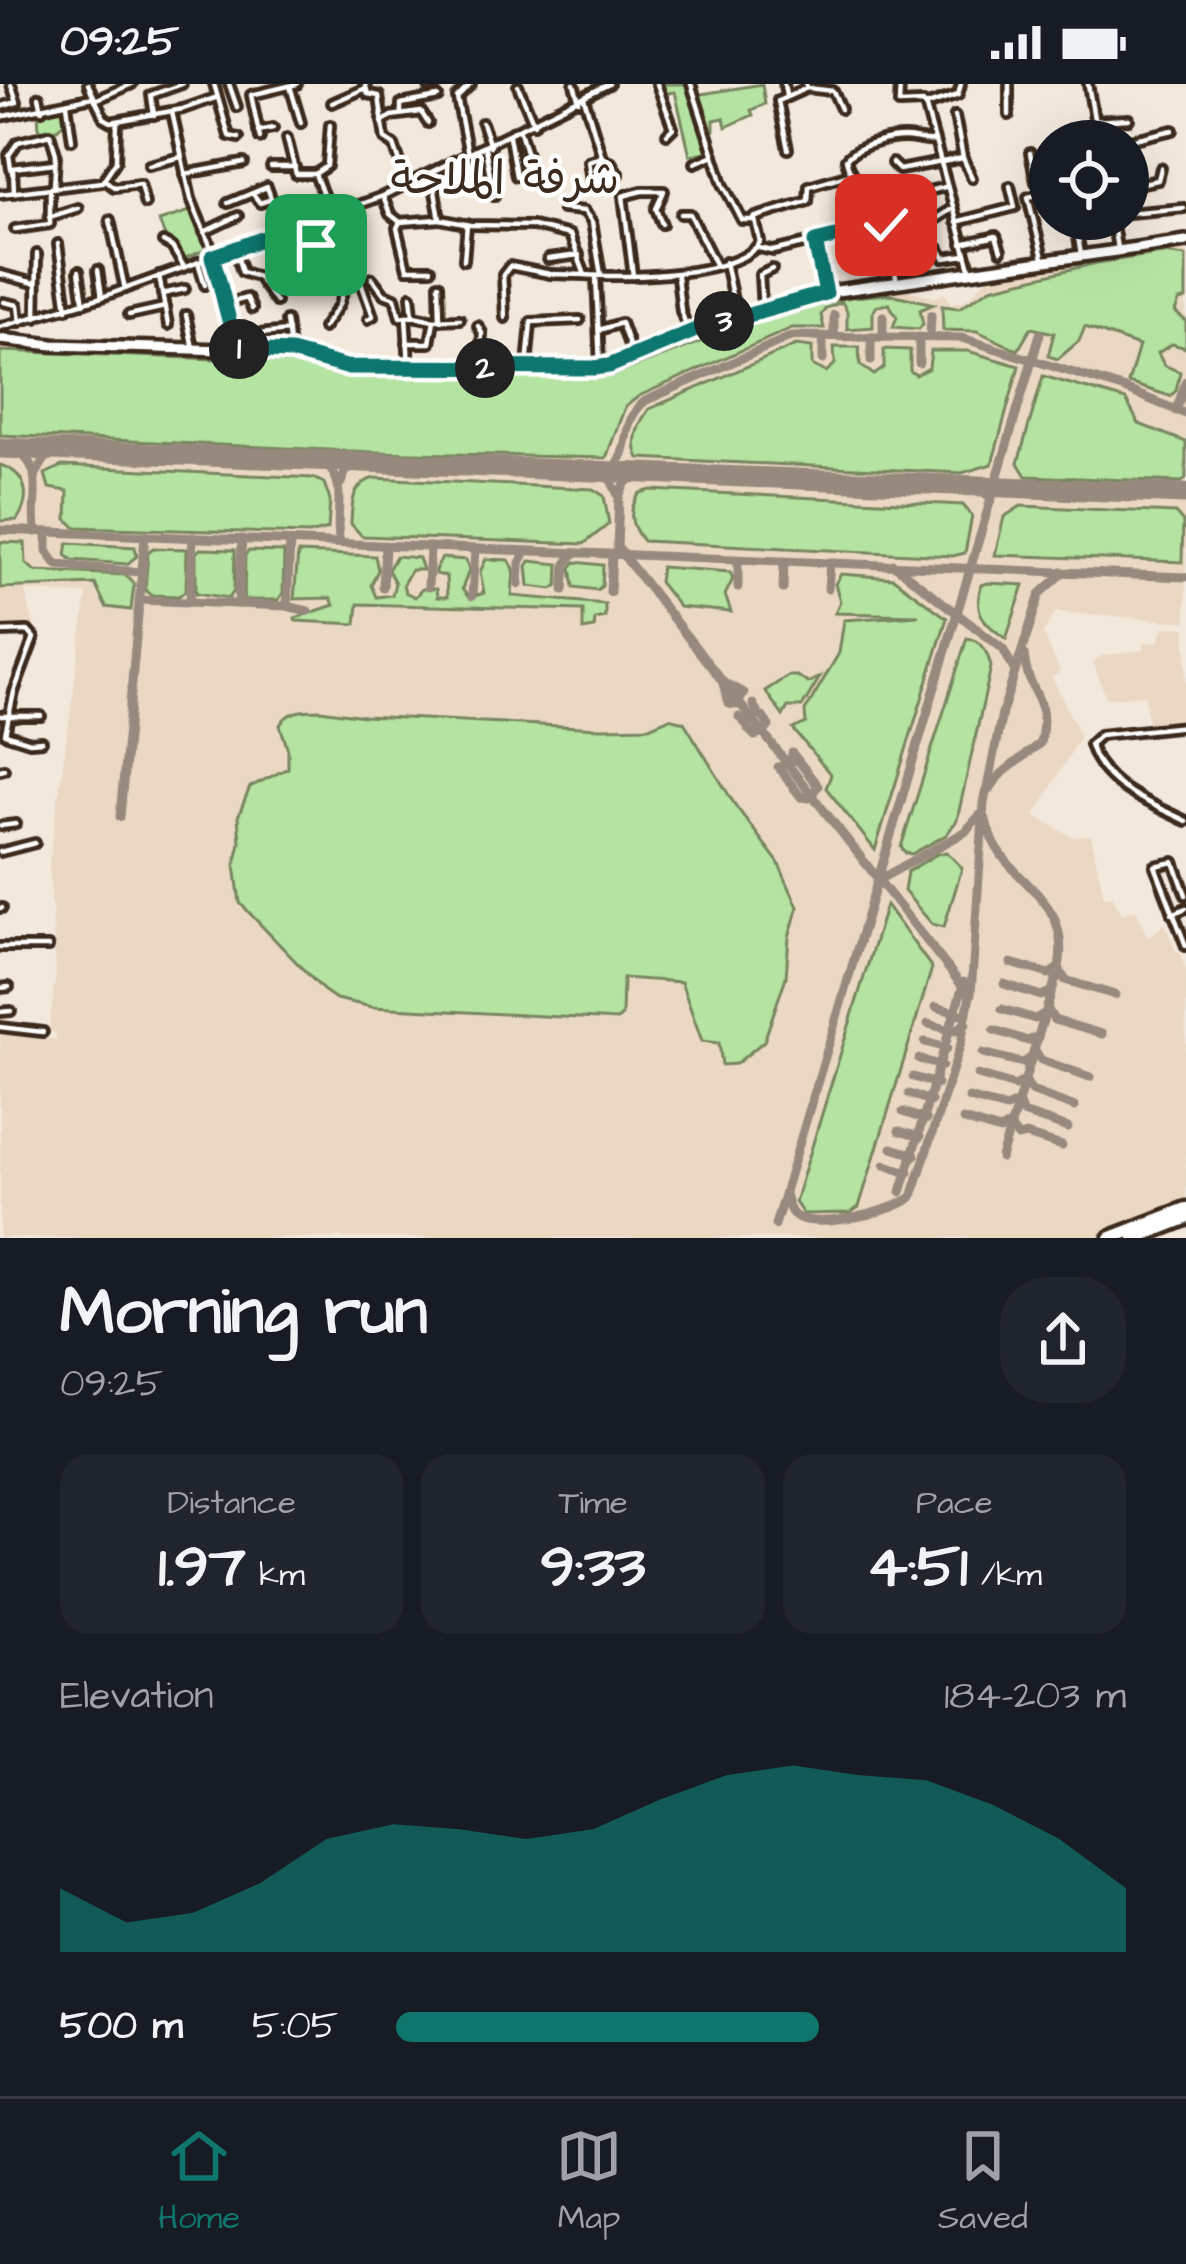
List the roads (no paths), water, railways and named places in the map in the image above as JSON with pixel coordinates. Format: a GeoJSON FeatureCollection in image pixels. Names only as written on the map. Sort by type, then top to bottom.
{"type":"FeatureCollection","features":[{"type":"Feature","properties":{"kind":"highway"},"geometry":{"type":"LineString","coordinates":[[1111,1238],[1186,1209]]}},
{"type":"Feature","properties":{"kind":"highway"},"geometry":{"type":"LineString","coordinates":[[1134,1238],[1186,1218]]}},
{"type":"Feature","properties":{"kind":"main road"},"geometry":{"type":"LineString","coordinates":[[3,339],[53,345],[291,352],[341,366],[601,368],[736,317],[826,293],[1186,241]]}},
{"type":"Feature","properties":{"kind":"street"},"geometry":{"type":"LineString","coordinates":[[10,84],[17,102],[4,106],[10,117]]}},
{"type":"Feature","properties":{"kind":"street"},"geometry":{"type":"LineString","coordinates":[[88,84],[104,118],[117,122],[215,98]]}},
{"type":"Feature","properties":{"kind":"street"},"geometry":{"type":"LineString","coordinates":[[0,117],[94,99],[132,84]]}},
{"type":"Feature","properties":{"kind":"street"},"geometry":{"type":"LineString","coordinates":[[154,116],[151,94],[182,84]]}},
{"type":"Feature","properties":{"kind":"street"},"geometry":{"type":"LineString","coordinates":[[214,84],[230,139],[239,138]]}},
{"type":"Feature","properties":{"kind":"street"},"geometry":{"type":"LineString","coordinates":[[229,84],[237,107]]}},
{"type":"Feature","properties":{"kind":"street"},"geometry":{"type":"LineString","coordinates":[[429,88],[438,84]]}},
{"type":"Feature","properties":{"kind":"street"},"geometry":{"type":"LineString","coordinates":[[467,154],[457,98],[471,84]]}},
{"type":"Feature","properties":{"kind":"street"},"geometry":{"type":"LineString","coordinates":[[574,84],[602,157],[620,175]]}},
{"type":"Feature","properties":{"kind":"street"},"geometry":{"type":"LineString","coordinates":[[588,84],[592,93]]}},
{"type":"Feature","properties":{"kind":"street"},"geometry":{"type":"LineString","coordinates":[[3,339],[2,327],[125,289],[432,175],[609,84]]}},
{"type":"Feature","properties":{"kind":"street"},"geometry":{"type":"LineString","coordinates":[[656,84],[673,127],[668,134]]}},
{"type":"Feature","properties":{"kind":"street"},"geometry":{"type":"LineString","coordinates":[[691,84],[723,184],[740,218],[808,201],[809,186],[850,174]]}},
{"type":"Feature","properties":{"kind":"street"},"geometry":{"type":"LineString","coordinates":[[784,84],[786,96]]}},
{"type":"Feature","properties":{"kind":"street"},"geometry":{"type":"LineString","coordinates":[[900,84],[898,104],[925,106],[959,94],[961,84]]}},
{"type":"Feature","properties":{"kind":"street"},"geometry":{"type":"LineString","coordinates":[[1009,84],[1009,115]]}},
{"type":"Feature","properties":{"kind":"street"},"geometry":{"type":"LineString","coordinates":[[1088,84],[1094,120]]}},
{"type":"Feature","properties":{"kind":"street"},"geometry":{"type":"LineString","coordinates":[[273,128],[259,135],[251,95],[289,85],[301,123]]}},
{"type":"Feature","properties":{"kind":"street"},"geometry":{"type":"LineString","coordinates":[[332,103],[366,86],[369,95],[379,97],[385,140],[394,145],[408,185]]}},
{"type":"Feature","properties":{"kind":"street"},"geometry":{"type":"LineString","coordinates":[[518,86],[534,124]]}},
{"type":"Feature","properties":{"kind":"street"},"geometry":{"type":"LineString","coordinates":[[788,149],[778,102],[807,86],[827,87],[841,109]]}},
{"type":"Feature","properties":{"kind":"street"},"geometry":{"type":"LineString","coordinates":[[39,97],[42,110]]}},
{"type":"Feature","properties":{"kind":"street"},"geometry":{"type":"LineString","coordinates":[[401,114],[402,104],[438,97]]}},
{"type":"Feature","properties":{"kind":"street"},"geometry":{"type":"LineString","coordinates":[[67,104],[72,140]]}},
{"type":"Feature","properties":{"kind":"street"},"geometry":{"type":"LineString","coordinates":[[925,106],[971,274]]}},
{"type":"Feature","properties":{"kind":"street"},"geometry":{"type":"LineString","coordinates":[[172,112],[185,174],[239,350]]}},
{"type":"Feature","properties":{"kind":"street"},"geometry":{"type":"LineString","coordinates":[[382,122],[422,112],[428,123]]}},
{"type":"Feature","properties":{"kind":"street"},"geometry":{"type":"LineString","coordinates":[[955,116],[972,178]]}},
{"type":"Feature","properties":{"kind":"street"},"geometry":{"type":"LineString","coordinates":[[1112,120],[1130,119]]}},
{"type":"Feature","properties":{"kind":"street"},"geometry":{"type":"LineString","coordinates":[[0,194],[105,180],[116,161],[117,122]]}},
{"type":"Feature","properties":{"kind":"street"},"geometry":{"type":"LineString","coordinates":[[482,123],[494,196]]}},
{"type":"Feature","properties":{"kind":"street"},"geometry":{"type":"LineString","coordinates":[[287,138],[298,176],[315,174],[327,166],[330,125]]}},
{"type":"Feature","properties":{"kind":"street"},"geometry":{"type":"LineString","coordinates":[[1149,136],[1173,130]]}},
{"type":"Feature","properties":{"kind":"street"},"geometry":{"type":"LineString","coordinates":[[520,131],[532,172]]}},
{"type":"Feature","properties":{"kind":"street"},"geometry":{"type":"LineString","coordinates":[[14,194],[9,155],[18,142],[50,134],[56,163],[49,225],[15,229]]}},
{"type":"Feature","properties":{"kind":"street"},"geometry":{"type":"LineString","coordinates":[[509,136],[516,176]]}},
{"type":"Feature","properties":{"kind":"street"},"geometry":{"type":"LineString","coordinates":[[897,283],[886,225],[873,200],[850,174],[846,159],[853,151],[903,138],[934,141]]}},
{"type":"Feature","properties":{"kind":"street"},"geometry":{"type":"LineString","coordinates":[[695,163],[715,155]]}},
{"type":"Feature","properties":{"kind":"street"},"geometry":{"type":"LineString","coordinates":[[592,180],[587,162],[602,157]]}},
{"type":"Feature","properties":{"kind":"street"},"geometry":{"type":"LineString","coordinates":[[149,165],[181,158]]}},
{"type":"Feature","properties":{"kind":"street"},"geometry":{"type":"LineString","coordinates":[[892,163],[897,170],[964,158]]}},
{"type":"Feature","properties":{"kind":"street"},"geometry":{"type":"LineString","coordinates":[[11,169],[56,163]]}},
{"type":"Feature","properties":{"kind":"street"},"geometry":{"type":"LineString","coordinates":[[185,174],[244,163]]}},
{"type":"Feature","properties":{"kind":"street"},"geometry":{"type":"LineString","coordinates":[[272,167],[295,166]]}},
{"type":"Feature","properties":{"kind":"street"},"geometry":{"type":"LineString","coordinates":[[1149,182],[1157,180],[1161,168]]}},
{"type":"Feature","properties":{"kind":"street"},"geometry":{"type":"LineString","coordinates":[[315,174],[357,263]]}},
{"type":"Feature","properties":{"kind":"street"},"geometry":{"type":"LineString","coordinates":[[432,175],[440,219]]}},
{"type":"Feature","properties":{"kind":"street"},"geometry":{"type":"LineString","coordinates":[[105,180],[111,186],[140,184],[145,204]]}},
{"type":"Feature","properties":{"kind":"street"},"geometry":{"type":"LineString","coordinates":[[956,222],[1015,207],[1010,186]]}},
{"type":"Feature","properties":{"kind":"street"},"geometry":{"type":"LineString","coordinates":[[228,203],[267,187],[283,231]]}},
{"type":"Feature","properties":{"kind":"street"},"geometry":{"type":"LineString","coordinates":[[890,210],[889,201],[945,187]]}},
{"type":"Feature","properties":{"kind":"street"},"geometry":{"type":"LineString","coordinates":[[633,276],[623,196],[642,190],[664,191],[656,209],[662,224]]}},
{"type":"Feature","properties":{"kind":"street"},"geometry":{"type":"LineString","coordinates":[[253,194],[260,203],[272,199]]}},
{"type":"Feature","properties":{"kind":"street"},"geometry":{"type":"LineString","coordinates":[[911,195],[920,230]]}},
{"type":"Feature","properties":{"kind":"street"},"geometry":{"type":"LineString","coordinates":[[382,196],[400,221],[526,225],[572,236],[584,275]]}},
{"type":"Feature","properties":{"kind":"street"},"geometry":{"type":"LineString","coordinates":[[50,217],[78,208]]}},
{"type":"Feature","properties":{"kind":"street"},"geometry":{"type":"LineString","coordinates":[[1149,211],[1184,208]]}},
{"type":"Feature","properties":{"kind":"street"},"geometry":{"type":"LineString","coordinates":[[562,209],[584,211],[591,220],[599,276],[601,368]]}},
{"type":"Feature","properties":{"kind":"street"},"geometry":{"type":"LineString","coordinates":[[889,235],[920,230],[951,209]]}},
{"type":"Feature","properties":{"kind":"street"},"geometry":{"type":"LineString","coordinates":[[681,214],[690,214],[715,264]]}},
{"type":"Feature","properties":{"kind":"street"},"geometry":{"type":"LineString","coordinates":[[204,232],[238,216]]}},
{"type":"Feature","properties":{"kind":"street"},"geometry":{"type":"LineString","coordinates":[[320,218],[347,278],[339,305],[323,328]]}},
{"type":"Feature","properties":{"kind":"street"},"geometry":{"type":"LineString","coordinates":[[753,218],[760,248]]}},
{"type":"Feature","properties":{"kind":"street"},"geometry":{"type":"LineString","coordinates":[[110,220],[125,289]]}},
{"type":"Feature","properties":{"kind":"street"},"geometry":{"type":"LineString","coordinates":[[400,221],[397,228],[407,269],[431,269]]}},
{"type":"Feature","properties":{"kind":"street"},"geometry":{"type":"LineString","coordinates":[[464,260],[467,224]]}},
{"type":"Feature","properties":{"kind":"street"},"geometry":{"type":"LineString","coordinates":[[506,318],[503,274],[510,266],[550,274],[677,276],[760,248],[773,251],[886,225]]}},
{"type":"Feature","properties":{"kind":"street"},"geometry":{"type":"LineString","coordinates":[[340,233],[361,227]]}},
{"type":"Feature","properties":{"kind":"street"},"geometry":{"type":"LineString","coordinates":[[962,244],[996,236],[1001,251]]}},
{"type":"Feature","properties":{"kind":"street"},"geometry":{"type":"LineString","coordinates":[[291,267],[307,250],[329,240]]}},
{"type":"Feature","properties":{"kind":"street"},"geometry":{"type":"LineString","coordinates":[[1039,240],[1044,262]]}},
{"type":"Feature","properties":{"kind":"street"},"geometry":{"type":"LineString","coordinates":[[1078,240],[1081,255]]}},
{"type":"Feature","properties":{"kind":"street"},"geometry":{"type":"LineString","coordinates":[[1116,240],[1117,248]]}},
{"type":"Feature","properties":{"kind":"street"},"geometry":{"type":"LineString","coordinates":[[1124,240],[1132,246]]}},
{"type":"Feature","properties":{"kind":"street"},"geometry":{"type":"LineString","coordinates":[[163,242],[173,248],[184,267]]}},
{"type":"Feature","properties":{"kind":"street"},"geometry":{"type":"LineString","coordinates":[[815,242],[826,293]]}},
{"type":"Feature","properties":{"kind":"street"},"geometry":{"type":"LineString","coordinates":[[58,244],[67,309]]}},
{"type":"Feature","properties":{"kind":"street"},"geometry":{"type":"LineString","coordinates":[[844,248],[853,259],[893,251]]}},
{"type":"Feature","properties":{"kind":"street"},"geometry":{"type":"LineString","coordinates":[[236,249],[242,272],[256,276],[276,302]]}},
{"type":"Feature","properties":{"kind":"street"},"geometry":{"type":"LineString","coordinates":[[940,249],[944,258],[966,255]]}},
{"type":"Feature","properties":{"kind":"street"},"geometry":{"type":"LineString","coordinates":[[36,318],[37,254]]}},
{"type":"Feature","properties":{"kind":"street"},"geometry":{"type":"LineString","coordinates":[[548,259],[579,255]]}},
{"type":"Feature","properties":{"kind":"street"},"geometry":{"type":"LineString","coordinates":[[198,262],[205,285]]}},
{"type":"Feature","properties":{"kind":"street"},"geometry":{"type":"LineString","coordinates":[[725,262],[736,317]]}},
{"type":"Feature","properties":{"kind":"street"},"geometry":{"type":"LineString","coordinates":[[762,310],[760,275],[772,269]]}},
{"type":"Feature","properties":{"kind":"street"},"geometry":{"type":"LineString","coordinates":[[98,270],[102,297]]}},
{"type":"Feature","properties":{"kind":"street"},"geometry":{"type":"LineString","coordinates":[[79,271],[84,303]]}},
{"type":"Feature","properties":{"kind":"street"},"geometry":{"type":"LineString","coordinates":[[0,274],[34,283]]}},
{"type":"Feature","properties":{"kind":"street"},"geometry":{"type":"LineString","coordinates":[[159,276],[168,326]]}},
{"type":"Feature","properties":{"kind":"street"},"geometry":{"type":"LineString","coordinates":[[677,276],[680,311],[689,333]]}},
{"type":"Feature","properties":{"kind":"street"},"geometry":{"type":"LineString","coordinates":[[347,278],[359,277],[373,315],[368,320]]}},
{"type":"Feature","properties":{"kind":"street"},"geometry":{"type":"LineString","coordinates":[[372,278],[384,294],[395,298],[398,316],[460,319]]}},
{"type":"Feature","properties":{"kind":"street"},"geometry":{"type":"LineString","coordinates":[[407,343],[430,343],[439,284]]}},
{"type":"Feature","properties":{"kind":"street"},"geometry":{"type":"LineString","coordinates":[[162,294],[184,289]]}},
{"type":"Feature","properties":{"kind":"street"},"geometry":{"type":"LineString","coordinates":[[409,367],[411,296]]}},
{"type":"Feature","properties":{"kind":"street"},"geometry":{"type":"LineString","coordinates":[[225,304],[248,298],[252,309]]}},
{"type":"Feature","properties":{"kind":"street"},"geometry":{"type":"LineString","coordinates":[[4,302],[18,305],[20,322]]}},
{"type":"Feature","properties":{"kind":"street"},"geometry":{"type":"LineString","coordinates":[[129,315],[164,307]]}},
{"type":"Feature","properties":{"kind":"street"},"geometry":{"type":"LineString","coordinates":[[186,315],[193,348]]}},
{"type":"Feature","properties":{"kind":"street"},"geometry":{"type":"LineString","coordinates":[[527,369],[531,322],[580,320]]}},
{"type":"Feature","properties":{"kind":"street"},"geometry":{"type":"LineString","coordinates":[[286,322],[291,352]]}},
{"type":"Feature","properties":{"kind":"street"},"geometry":{"type":"LineString","coordinates":[[598,330],[621,323],[633,356]]}},
{"type":"Feature","properties":{"kind":"street"},"geometry":{"type":"LineString","coordinates":[[478,326],[482,333],[479,368]]}},
{"type":"Feature","properties":{"kind":"street"},"geometry":{"type":"LineString","coordinates":[[243,327],[252,335],[288,331]]}},
{"type":"Feature","properties":{"kind":"street"},"geometry":{"type":"LineString","coordinates":[[0,632],[28,631],[34,638],[4,715],[6,735],[42,741]]}},
{"type":"Feature","properties":{"kind":"street"},"geometry":{"type":"LineString","coordinates":[[4,715],[41,716]]}},
{"type":"Feature","properties":{"kind":"street"},"geometry":{"type":"LineString","coordinates":[[1185,819],[1115,782],[1097,762],[1090,744],[1097,735],[1186,726]]}},
{"type":"Feature","properties":{"kind":"street"},"geometry":{"type":"LineString","coordinates":[[0,826],[16,824]]}},
{"type":"Feature","properties":{"kind":"street"},"geometry":{"type":"LineString","coordinates":[[0,853],[35,843]]}},
{"type":"Feature","properties":{"kind":"street"},"geometry":{"type":"LineString","coordinates":[[1186,895],[1172,861],[1155,866],[1186,946]]}},
{"type":"Feature","properties":{"kind":"street"},"geometry":{"type":"LineString","coordinates":[[1172,914],[1186,908]]}},
{"type":"Feature","properties":{"kind":"street"},"geometry":{"type":"LineString","coordinates":[[0,947],[48,947]]}},
{"type":"Feature","properties":{"kind":"street"},"geometry":{"type":"LineString","coordinates":[[0,1012],[10,1011]]}},
{"type":"Feature","properties":{"kind":"street"},"geometry":{"type":"LineString","coordinates":[[0,1027],[43,1032]]}},
{"type":"Feature","properties":{"kind":"district","name":"شرفة الملاحة"},"geometry":{"type":"Point","coordinates":[505,180]}}]}
